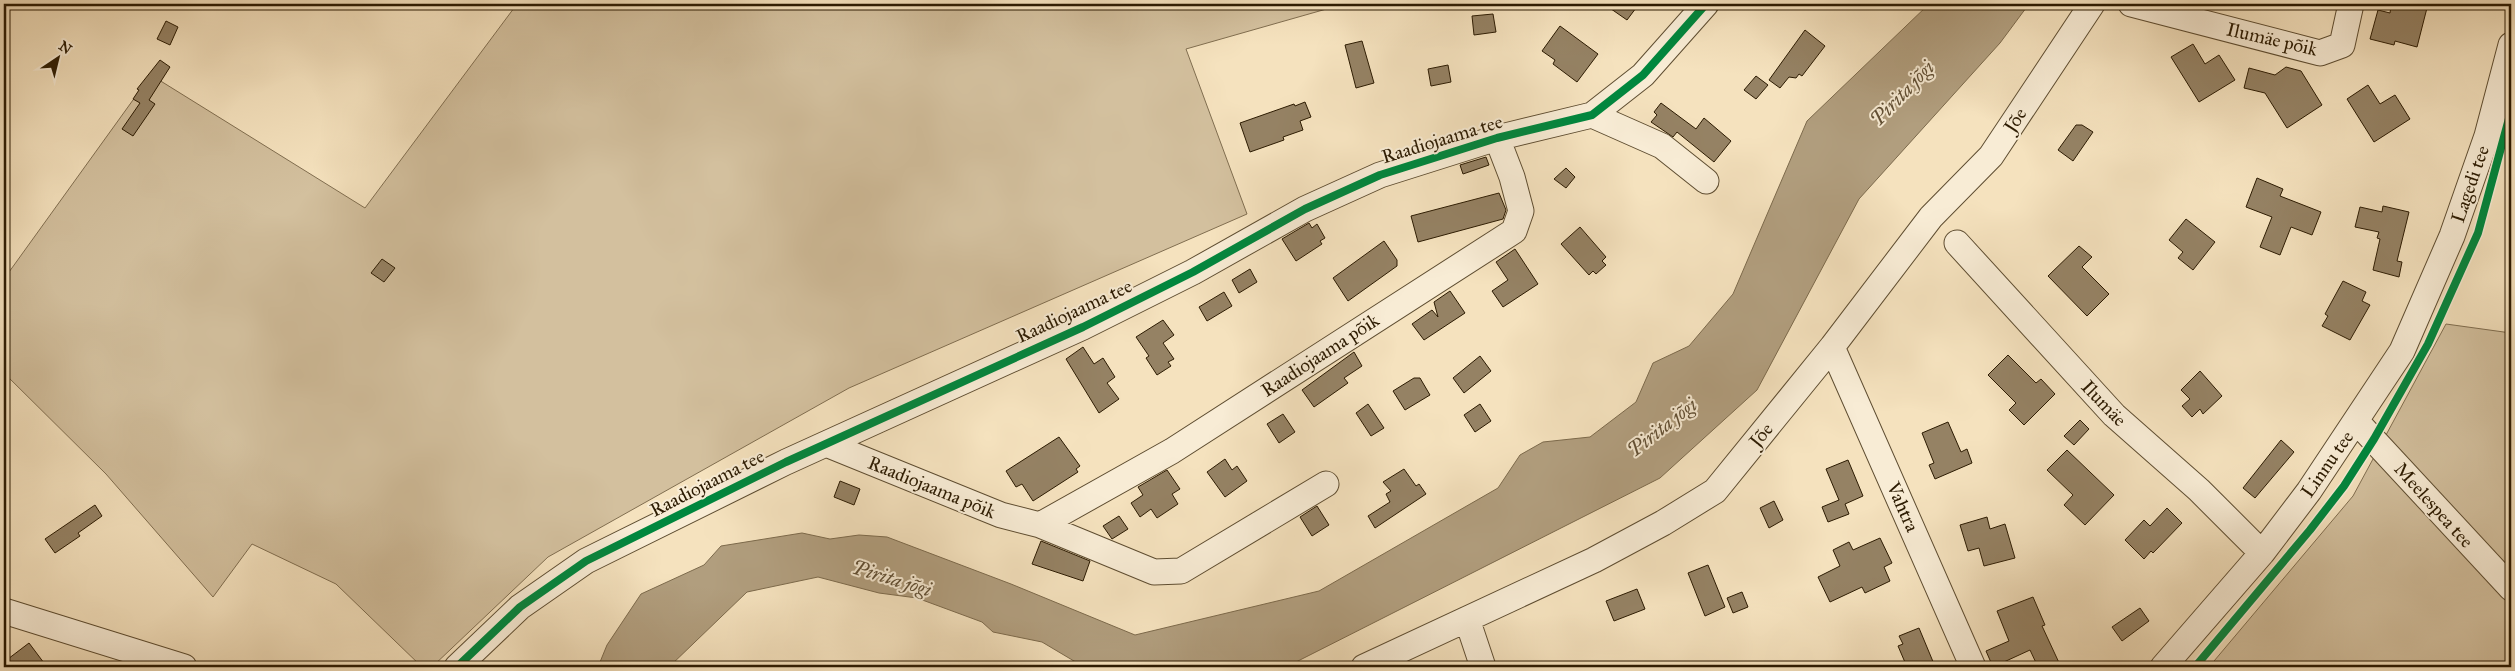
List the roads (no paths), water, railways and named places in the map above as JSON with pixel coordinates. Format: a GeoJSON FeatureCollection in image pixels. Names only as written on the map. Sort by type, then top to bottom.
{"type":"FeatureCollection","features":[{"type":"Feature","properties":{"kind":"street","name":"Raadiojaama tee"},"geometry":{"type":"LineString","coordinates":[[457,667],[520,607],[586,560],[826,444],[1083,327],[1192,272],[1305,209],[1380,175],[1497,138],[1592,116],[1643,75],[1706,4]]}},
{"type":"Feature","properties":{"kind":"street","name":"Jõe"},"geometry":{"type":"LineString","coordinates":[[1364,667],[1594,560],[1663,523],[1715,491],[1832,347],[1931,217],[1991,156],[2092,4]]}},
{"type":"Feature","properties":{"kind":"street","name":"Ilumäe põik"},"geometry":{"type":"LineString","coordinates":[[2131,4],[2320,53],[2342,45],[2351,4]]}},
{"type":"Feature","properties":{"kind":"street","name":"Lagedi tee"},"geometry":{"type":"LineString","coordinates":[[2452,236],[2487,136],[2511,45]]}},
{"type":"Feature","properties":{"kind":"street"},"geometry":{"type":"LineString","coordinates":[[1592,116],[1662,146],[1706,181]]}},
{"type":"Feature","properties":{"kind":"street","name":"Raadiojaama põik"},"geometry":{"type":"LineString","coordinates":[[1040,525],[1172,451],[1514,231],[1521,211],[1512,177],[1497,138]]}},
{"type":"Feature","properties":{"kind":"street","name":"Linnu tee"},"geometry":{"type":"LineString","coordinates":[[2163,667],[2262,553],[2309,491],[2357,422],[2402,351],[2452,236]]}},
{"type":"Feature","properties":{"kind":"street","name":"Ilumäe"},"geometry":{"type":"LineString","coordinates":[[1956,242],[2114,415],[2199,490],[2262,553]]}},
{"type":"Feature","properties":{"kind":"street","name":"Vahtra"},"geometry":{"type":"LineString","coordinates":[[1832,347],[1973,667]]}},
{"type":"Feature","properties":{"kind":"street","name":"Meelespea tee"},"geometry":{"type":"LineString","coordinates":[[2357,422],[2511,588]]}},
{"type":"Feature","properties":{"kind":"street","name":"Raadiojaama põik"},"geometry":{"type":"LineString","coordinates":[[826,444],[1001,515],[1040,525],[1154,572],[1181,571],[1326,484]]}},
{"type":"Feature","properties":{"kind":"street"},"geometry":{"type":"LineString","coordinates":[[4,612],[125,658],[184,667]]}},
{"type":"Feature","properties":{"kind":"street"},"geometry":{"type":"LineString","coordinates":[[1468,619],[1483,667]]}},
{"type":"Feature","properties":{"kind":"water","name":"Pirita jõgi"},"geometry":{"type":"Polygon","coordinates":[[[1929,4],[2029,4],[2000,43],[1859,199],[1757,390],[1660,478],[1292,664],[1267,667],[1084,667],[1042,642],[993,632],[982,622],[917,598],[879,593],[818,577],[747,592],[669,667],[598,667],[607,645],[641,594],[704,565],[721,546],[802,533],[830,539],[859,535],[887,537],[1011,584],[1135,635],[1319,591],[1498,488],[1520,455],[1543,442],[1590,437],[1636,402],[1653,363],[1689,346],[1733,294],[1807,121],[1929,4]]]}}]}
